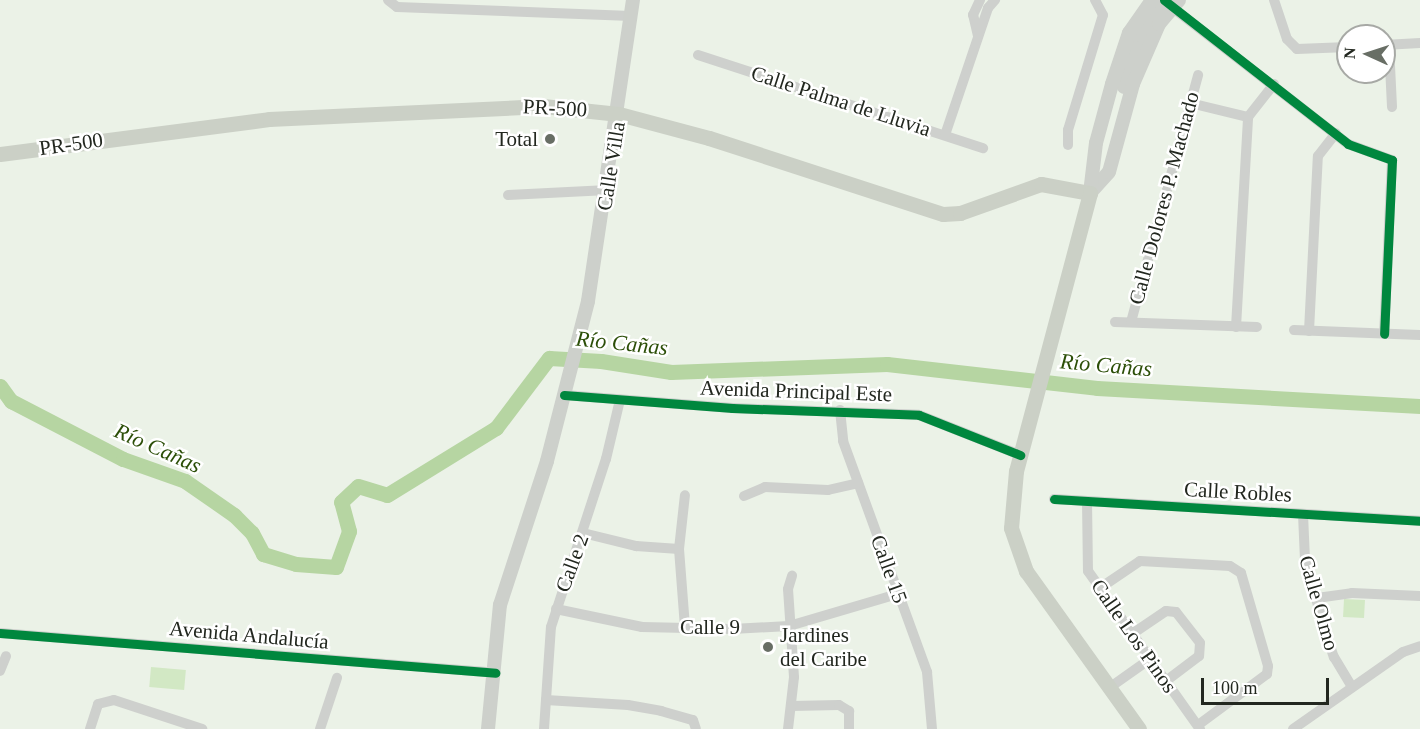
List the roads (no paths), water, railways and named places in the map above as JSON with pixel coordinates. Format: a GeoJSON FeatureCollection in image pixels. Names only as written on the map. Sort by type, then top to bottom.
{"type":"FeatureCollection","features":[{"type":"Feature","properties":{"kind":"highway","name":"PR-500"},"geometry":{"type":"LineString","coordinates":[[0,154],[269,119],[507,105],[618,114],[709,138],[943,214],[960,213],[1041,184],[1090,193]]}},
{"type":"Feature","properties":{"kind":"highway"},"geometry":{"type":"LineString","coordinates":[[1090,193],[1020,455],[1011,504],[1011,528],[1019,556],[1035,584],[1139,729]]}},
{"type":"Feature","properties":{"kind":"main road","name":"Calle Villa"},"geometry":{"type":"LineString","coordinates":[[488,729],[500,605],[566,389],[581,331],[608,190],[633,0]]}},
{"type":"Feature","properties":{"kind":"main road"},"geometry":{"type":"LineString","coordinates":[[1090,193],[1109,172],[1122,123],[1130,68],[1142,36],[1166,2]]}},
{"type":"Feature","properties":{"kind":"main road"},"geometry":{"type":"LineString","coordinates":[[1090,193],[1096,143],[1112,84],[1130,33],[1166,2]]}},
{"type":"Feature","properties":{"kind":"street"},"geometry":{"type":"LineString","coordinates":[[388,0],[397,7],[631,16]]}},
{"type":"Feature","properties":{"kind":"street"},"geometry":{"type":"LineString","coordinates":[[978,37],[973,15],[980,0]]}},
{"type":"Feature","properties":{"kind":"street"},"geometry":{"type":"LineString","coordinates":[[945,135],[988,8],[995,0]]}},
{"type":"Feature","properties":{"kind":"street"},"geometry":{"type":"LineString","coordinates":[[1068,145],[1068,130],[1103,15],[1095,0]]}},
{"type":"Feature","properties":{"kind":"street"},"geometry":{"type":"LineString","coordinates":[[1274,0],[1287,39],[1297,49],[1336,47]]}},
{"type":"Feature","properties":{"kind":"street"},"geometry":{"type":"LineString","coordinates":[[1166,2],[1336,133],[1362,151],[1392,160],[1384,334]]}},
{"type":"Feature","properties":{"kind":"street"},"geometry":{"type":"LineString","coordinates":[[1396,44],[1420,43]]}},
{"type":"Feature","properties":{"kind":"street","name":"Calle Palma de Lluvia"},"geometry":{"type":"LineString","coordinates":[[698,55],[983,148]]}},
{"type":"Feature","properties":{"kind":"street","name":"Calle Dolores P. Machado"},"geometry":{"type":"LineString","coordinates":[[1131,322],[1198,75]]}},
{"type":"Feature","properties":{"kind":"street"},"geometry":{"type":"LineString","coordinates":[[1236,327],[1248,117],[1274,84]]}},
{"type":"Feature","properties":{"kind":"street"},"geometry":{"type":"LineString","coordinates":[[1388,84],[1388,100]]}},
{"type":"Feature","properties":{"kind":"street"},"geometry":{"type":"LineString","coordinates":[[1190,103],[1248,117]]}},
{"type":"Feature","properties":{"kind":"street"},"geometry":{"type":"LineString","coordinates":[[1309,331],[1318,156],[1336,133]]}},
{"type":"Feature","properties":{"kind":"street"},"geometry":{"type":"LineString","coordinates":[[508,195],[608,190]]}},
{"type":"Feature","properties":{"kind":"street"},"geometry":{"type":"LineString","coordinates":[[1115,322],[1257,327]]}},
{"type":"Feature","properties":{"kind":"street"},"geometry":{"type":"LineString","coordinates":[[1294,330],[1420,335]]}},
{"type":"Feature","properties":{"kind":"street","name":"Avenida Principal Este"},"geometry":{"type":"LineString","coordinates":[[566,389],[620,400],[732,408],[840,410],[919,415],[1020,455]]}},
{"type":"Feature","properties":{"kind":"street","name":"Calle 2"},"geometry":{"type":"LineString","coordinates":[[544,729],[556,609],[583,533],[620,400]]}},
{"type":"Feature","properties":{"kind":"street","name":"Calle 15"},"geometry":{"type":"LineString","coordinates":[[840,410],[843,441],[927,672],[932,729]]}},
{"type":"Feature","properties":{"kind":"street"},"geometry":{"type":"LineString","coordinates":[[744,496],[765,487],[828,490],[858,483]]}},
{"type":"Feature","properties":{"kind":"street"},"geometry":{"type":"LineString","coordinates":[[685,495],[679,549],[685,627]]}},
{"type":"Feature","properties":{"kind":"street","name":"Calle Robles"},"geometry":{"type":"LineString","coordinates":[[1054,499],[1420,521]]}},
{"type":"Feature","properties":{"kind":"street","name":"Calle Los Pinos"},"geometry":{"type":"LineString","coordinates":[[1087,501],[1088,571],[1199,727]]}},
{"type":"Feature","properties":{"kind":"street","name":"Calle Olmo"},"geometry":{"type":"LineString","coordinates":[[1304,514],[1305,559],[1334,657],[1352,687]]}},
{"type":"Feature","properties":{"kind":"street"},"geometry":{"type":"LineString","coordinates":[[583,533],[636,546],[679,549]]}},
{"type":"Feature","properties":{"kind":"street"},"geometry":{"type":"LineString","coordinates":[[1100,588],[1140,561],[1230,566],[1241,573],[1268,666],[1267,674],[1199,727]]}},
{"type":"Feature","properties":{"kind":"street"},"geometry":{"type":"LineString","coordinates":[[788,729],[792,706],[788,590],[792,576]]}},
{"type":"Feature","properties":{"kind":"street"},"geometry":{"type":"LineString","coordinates":[[1317,598],[1352,593],[1420,596]]}},
{"type":"Feature","properties":{"kind":"street","name":"Calle 9"},"geometry":{"type":"LineString","coordinates":[[556,609],[642,627],[789,626],[898,594]]}},
{"type":"Feature","properties":{"kind":"street"},"geometry":{"type":"LineString","coordinates":[[1132,634],[1166,610],[1176,612],[1200,643],[1199,656],[1166,681]]}},
{"type":"Feature","properties":{"kind":"street","name":"Avenida Andalucía"},"geometry":{"type":"LineString","coordinates":[[0,633],[495,673]]}},
{"type":"Feature","properties":{"kind":"street"},"geometry":{"type":"LineString","coordinates":[[1293,729],[1403,652],[1420,646]]}},
{"type":"Feature","properties":{"kind":"street"},"geometry":{"type":"LineString","coordinates":[[0,671],[6,656]]}},
{"type":"Feature","properties":{"kind":"street"},"geometry":{"type":"LineString","coordinates":[[1109,688],[1150,659]]}},
{"type":"Feature","properties":{"kind":"street"},"geometry":{"type":"LineString","coordinates":[[321,729],[337,678]]}},
{"type":"Feature","properties":{"kind":"street"},"geometry":{"type":"LineString","coordinates":[[90,729],[98,704],[114,700],[202,729]]}},
{"type":"Feature","properties":{"kind":"street"},"geometry":{"type":"LineString","coordinates":[[546,700],[628,705],[661,711],[693,720],[696,729]]}},
{"type":"Feature","properties":{"kind":"street"},"geometry":{"type":"LineString","coordinates":[[792,706],[839,705],[849,711],[849,729]]}},
{"type":"Feature","properties":{"kind":"waterway","name":"Río Cañas"},"geometry":{"type":"LineString","coordinates":[[0,386],[11,401],[123,459],[185,481],[234,515],[252,533],[263,554],[296,564],[336,567],[349,531],[341,502],[358,486],[387,495],[496,428],[549,358],[601,361],[671,372],[887,364],[1097,388],[1420,406]]}},
{"type":"Feature","properties":{"kind":"place","name":"Total"},"geometry":{"type":"Point","coordinates":[550,139]}},
{"type":"Feature","properties":{"kind":"place","name":"Jardines del Caribe"},"geometry":{"type":"Point","coordinates":[768,647]}}]}
